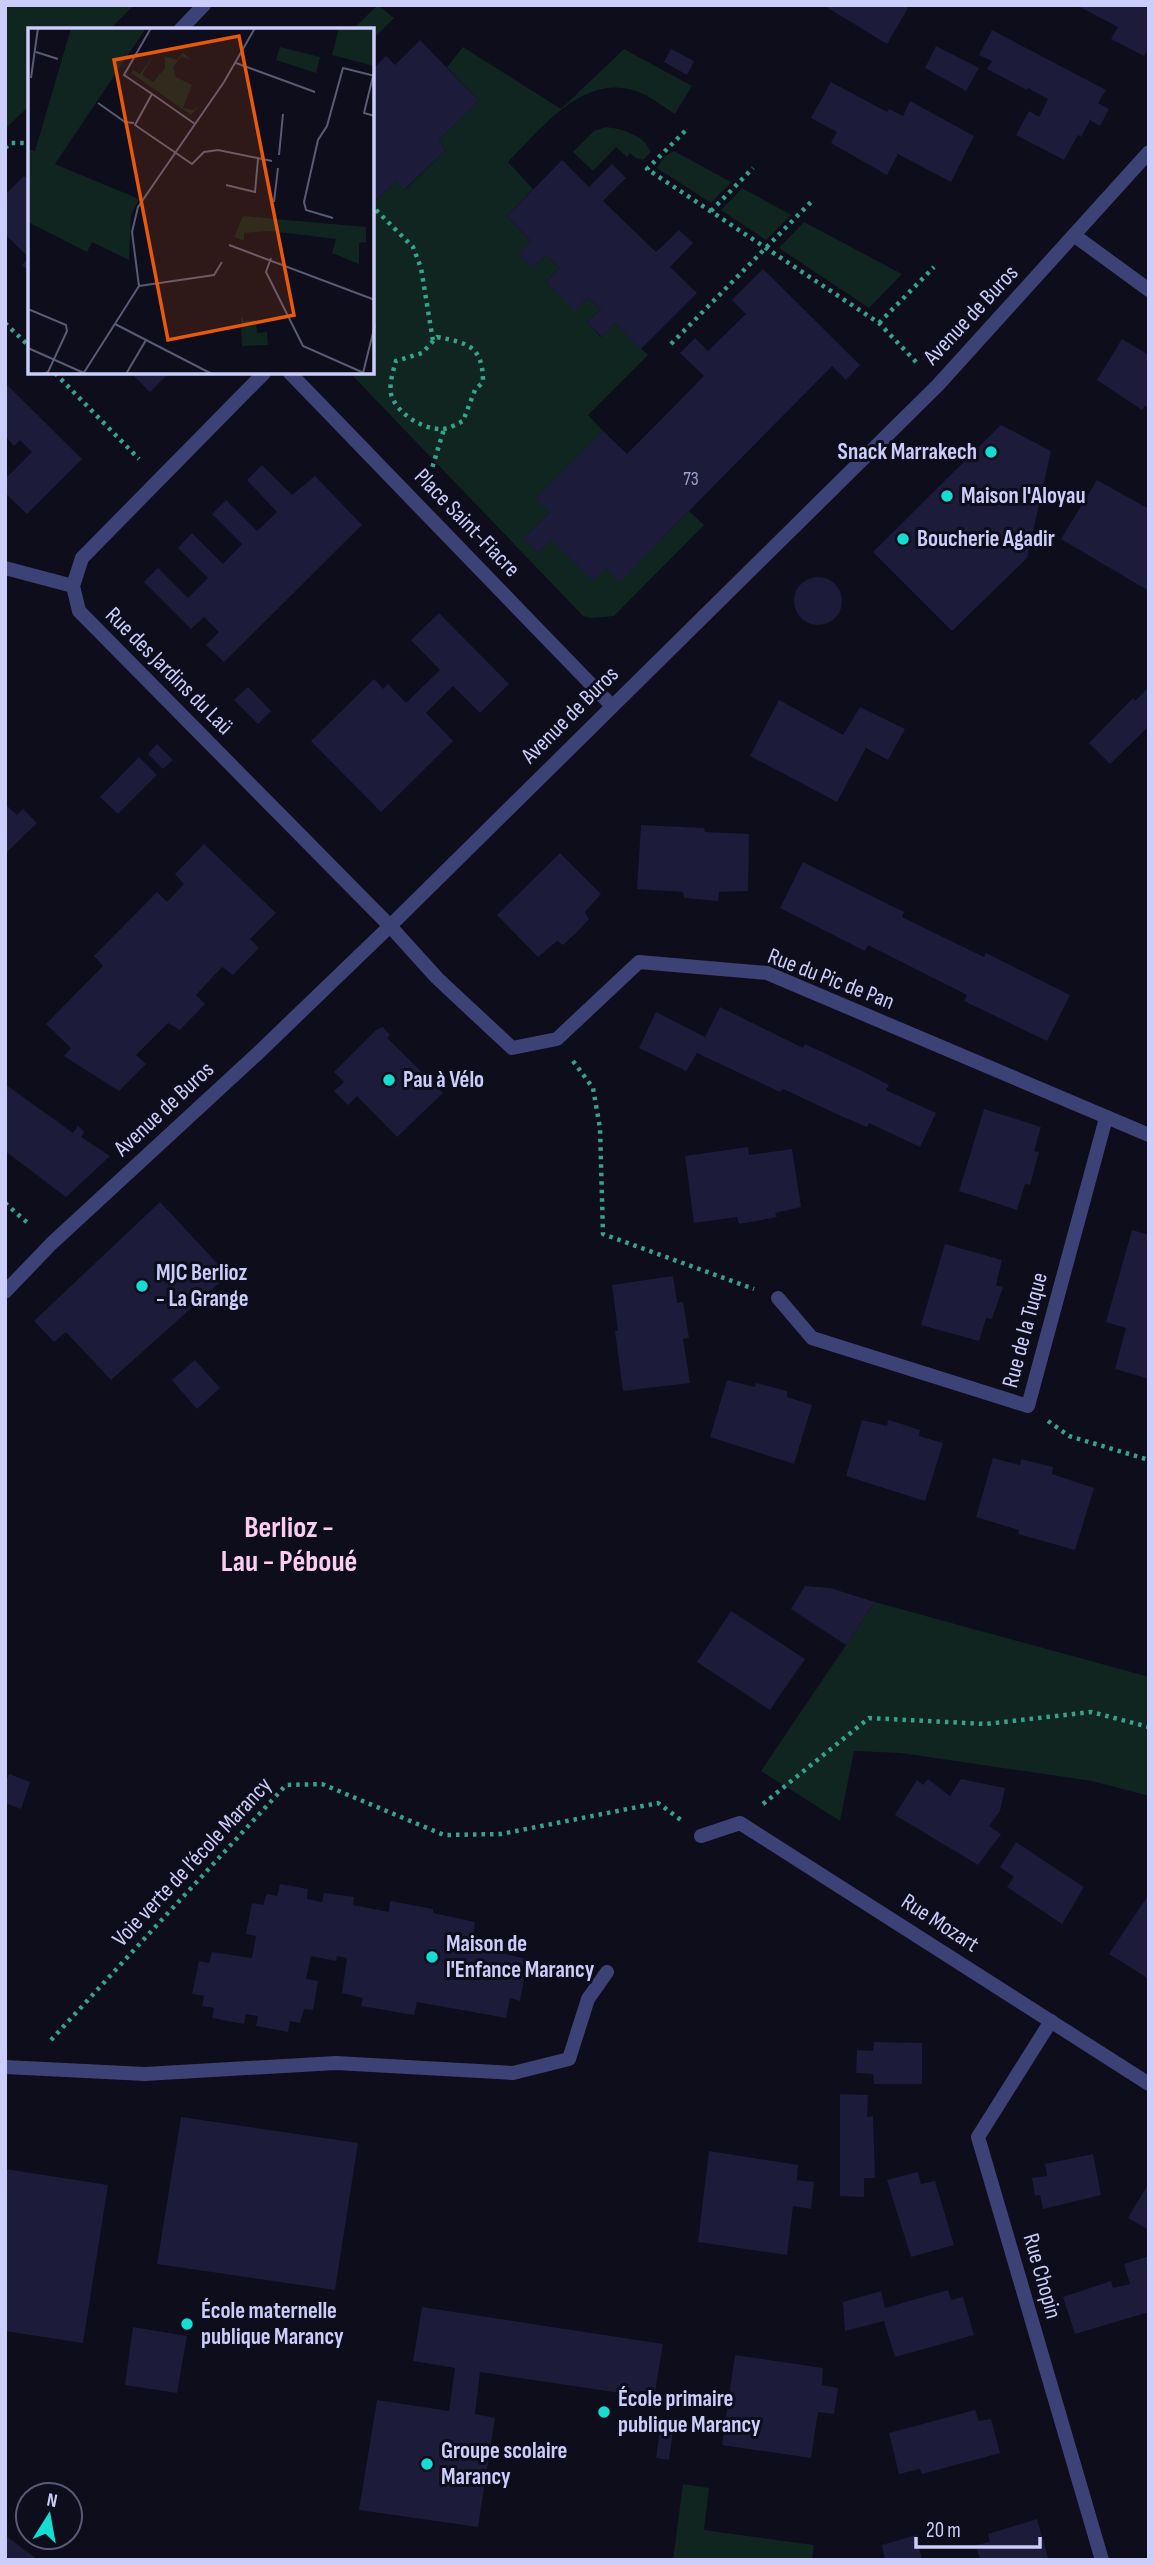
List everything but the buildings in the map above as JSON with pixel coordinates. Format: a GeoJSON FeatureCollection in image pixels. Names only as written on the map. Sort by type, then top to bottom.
{"type":"FeatureCollection","features":[{"type":"Feature","properties":{"kind":"street"},"geometry":{"type":"LineString","coordinates":[[182,28],[204,5]]}},
{"type":"Feature","properties":{"kind":"street","name":"Avenue de Buros"},"geometry":{"type":"LineString","coordinates":[[5,1292],[51,1244],[256,1055],[390,926],[938,385],[1149,152]]}},
{"type":"Feature","properties":{"kind":"street"},"geometry":{"type":"LineString","coordinates":[[1075,236],[1149,290]]}},
{"type":"Feature","properties":{"kind":"street"},"geometry":{"type":"LineString","coordinates":[[5,568],[73,586],[82,558],[263,374]]}},
{"type":"Feature","properties":{"kind":"street","name":"Place Saint-Fiacre"},"geometry":{"type":"LineString","coordinates":[[291,374],[612,706]]}},
{"type":"Feature","properties":{"kind":"street","name":"Rue des Jardins du Laü"},"geometry":{"type":"LineString","coordinates":[[73,586],[79,611],[390,926]]}},
{"type":"Feature","properties":{"kind":"street"},"geometry":{"type":"LineString","coordinates":[[390,926],[437,978],[512,1048],[557,1039]]}},
{"type":"Feature","properties":{"kind":"street","name":"Rue du Pic de Pan"},"geometry":{"type":"LineString","coordinates":[[557,1039],[639,962],[767,973],[1149,1135]]}},
{"type":"Feature","properties":{"kind":"street","name":"Rue de la Tuque"},"geometry":{"type":"LineString","coordinates":[[778,1298],[812,1338],[1028,1406],[1106,1118]]}},
{"type":"Feature","properties":{"kind":"street"},"geometry":{"type":"LineString","coordinates":[[701,1836],[740,1823]]}},
{"type":"Feature","properties":{"kind":"street","name":"Rue Mozart"},"geometry":{"type":"LineString","coordinates":[[740,1823],[1149,2084]]}},
{"type":"Feature","properties":{"kind":"street"},"geometry":{"type":"LineString","coordinates":[[5,2067],[145,2074],[336,2063],[513,2073],[569,2059],[588,1999],[607,1972]]}},
{"type":"Feature","properties":{"kind":"street","name":"Rue Chopin"},"geometry":{"type":"LineString","coordinates":[[1051,2021],[978,2137],[1102,2560]]}},
{"type":"Feature","properties":{"kind":"path"},"geometry":{"type":"LineString","coordinates":[[685,131],[647,169],[879,323],[938,385]]}},
{"type":"Feature","properties":{"kind":"path"},"geometry":{"type":"LineString","coordinates":[[5,148],[11,143],[28,143]]}},
{"type":"Feature","properties":{"kind":"path"},"geometry":{"type":"LineString","coordinates":[[711,211],[753,168]]}},
{"type":"Feature","properties":{"kind":"path"},"geometry":{"type":"LineString","coordinates":[[671,344],[812,201]]}},
{"type":"Feature","properties":{"kind":"path"},"geometry":{"type":"LineString","coordinates":[[376,210],[413,247],[421,268],[433,341]]}},
{"type":"Feature","properties":{"kind":"path"},"geometry":{"type":"LineString","coordinates":[[879,323],[934,267]]}},
{"type":"Feature","properties":{"kind":"path"},"geometry":{"type":"LineString","coordinates":[[5,323],[28,345]]}},
{"type":"Feature","properties":{"kind":"path"},"geometry":{"type":"LineString","coordinates":[[437,337],[468,344],[479,356],[483,368],[482,382],[475,390],[463,421],[444,429],[425,427],[399,409],[391,394],[391,378],[396,361],[422,353],[433,341],[437,337]]}},
{"type":"Feature","properties":{"kind":"path"},"geometry":{"type":"LineString","coordinates":[[56,374],[159,480]]}},
{"type":"Feature","properties":{"kind":"path"},"geometry":{"type":"LineString","coordinates":[[420,507],[444,429]]}},
{"type":"Feature","properties":{"kind":"path"},"geometry":{"type":"LineString","coordinates":[[557,1039],[593,1088],[600,1128],[603,1234],[778,1298]]}},
{"type":"Feature","properties":{"kind":"path"},"geometry":{"type":"LineString","coordinates":[[1028,1406],[1069,1436],[1149,1460]]}},
{"type":"Feature","properties":{"kind":"path"},"geometry":{"type":"LineString","coordinates":[[740,1823],[869,1718],[986,1724],[1091,1712],[1149,1727]]}},
{"type":"Feature","properties":{"kind":"path","name":"Voie verte de l’école Marancy"},"geometry":{"type":"LineString","coordinates":[[24,2069],[286,1784],[322,1784],[444,1835],[501,1834],[658,1803],[701,1836]]}},
{"type":"Feature","properties":{"kind":"green space"},"geometry":{"type":"Polygon","coordinates":[[[5,5],[134,5],[111,28],[28,28],[28,107],[5,129],[5,5]]]}},
{"type":"Feature","properties":{"kind":"green space"},"geometry":{"type":"Polygon","coordinates":[[[378,5],[394,18],[374,38],[374,28],[354,28],[378,5]]]}},
{"type":"Feature","properties":{"kind":"green space"},"geometry":{"type":"Polygon","coordinates":[[[463,47],[561,109],[624,49],[692,86],[675,114],[643,94],[623,88],[603,89],[585,95],[551,118],[508,162],[533,189],[507,216],[531,241],[519,254],[533,268],[546,255],[559,268],[546,282],[575,310],[588,297],[601,309],[587,322],[601,337],[615,323],[648,355],[588,415],[603,431],[536,498],[550,512],[524,538],[538,553],[551,540],[606,568],[619,581],[689,511],[704,525],[614,616],[583,616],[351,374],[374,374],[374,202],[396,181],[405,190],[446,150],[438,141],[479,101],[447,67],[463,47]]]}},
{"type":"Feature","properties":{"kind":"green space"},"geometry":{"type":"Polygon","coordinates":[[[606,127],[626,131],[638,137],[651,152],[643,160],[630,153],[627,157],[616,147],[593,171],[573,152],[594,131],[606,127]]]}},
{"type":"Feature","properties":{"kind":"green space"},"geometry":{"type":"Polygon","coordinates":[[[674,151],[731,182],[711,203],[657,168],[664,157],[674,151]]]}},
{"type":"Feature","properties":{"kind":"green space"},"geometry":{"type":"Polygon","coordinates":[[[742,188],[791,215],[766,240],[721,210],[742,188]]]}},
{"type":"Feature","properties":{"kind":"green space"},"geometry":{"type":"Polygon","coordinates":[[[804,222],[902,274],[869,308],[779,248],[804,222]]]}},
{"type":"Feature","properties":{"kind":"green space"},"geometry":{"type":"Polygon","coordinates":[[[875,1602],[1149,1677],[1149,1796],[1092,1781],[901,1753],[854,1751],[840,1821],[761,1771],[875,1602]]]}},
{"type":"Feature","properties":{"kind":"green space"},"geometry":{"type":"Polygon","coordinates":[[[683,2484],[709,2488],[704,2530],[814,2545],[812,2560],[673,2560],[683,2484]]]}},
{"type":"Feature","properties":{"kind":"place","name":"Snack Marrakech"},"geometry":{"type":"Point","coordinates":[991,452]}},
{"type":"Feature","properties":{"kind":"place","name":"Maison l'Aloyau"},"geometry":{"type":"Point","coordinates":[947,496]}},
{"type":"Feature","properties":{"kind":"place","name":"Boucherie Agadir"},"geometry":{"type":"Point","coordinates":[903,539]}},
{"type":"Feature","properties":{"kind":"place","name":"Pau à Vélo"},"geometry":{"type":"Point","coordinates":[389,1080]}},
{"type":"Feature","properties":{"kind":"place","name":"MJC Berlioz - La Grange"},"geometry":{"type":"Point","coordinates":[142,1286]}},
{"type":"Feature","properties":{"kind":"place","name":"Maison de l'Enfance Marancy"},"geometry":{"type":"Point","coordinates":[432,1957]}},
{"type":"Feature","properties":{"kind":"place","name":"École maternelle publique Marancy"},"geometry":{"type":"Point","coordinates":[187,2324]}},
{"type":"Feature","properties":{"kind":"place","name":"École primaire publique Marancy"},"geometry":{"type":"Point","coordinates":[604,2412]}},
{"type":"Feature","properties":{"kind":"place","name":"Groupe scolaire Marancy"},"geometry":{"type":"Point","coordinates":[427,2464]}},
{"type":"Feature","properties":{"kind":"district","name":"Berlioz - Lau - Péboué"},"geometry":{"type":"Point","coordinates":[289,1545]}}]}
